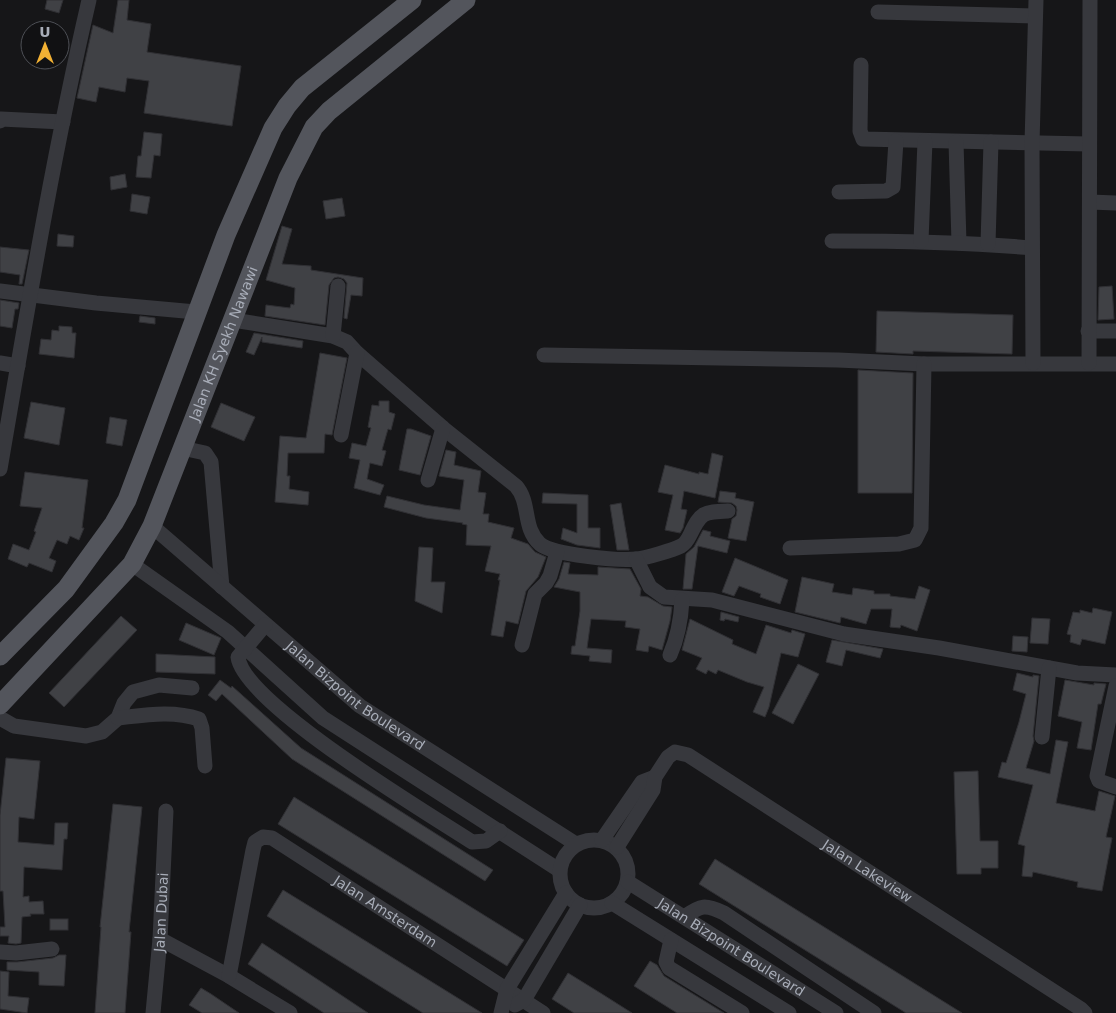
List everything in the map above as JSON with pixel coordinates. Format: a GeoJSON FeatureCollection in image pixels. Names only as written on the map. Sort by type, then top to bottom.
{"type":"FeatureCollection","features":[{"type":"Feature","properties":{"kind":"main road"},"geometry":{"type":"LineString","coordinates":[[0,656],[66,589],[114,523],[127,500],[226,235],[273,128],[287,106],[302,88],[412,0]]}},
{"type":"Feature","properties":{"kind":"main road","name":"Jalan KH Syekh Nawawi"},"geometry":{"type":"LineString","coordinates":[[0,705],[132,564],[152,526],[288,178],[314,127],[329,112],[466,0]]}},
{"type":"Feature","properties":{"kind":"street"},"geometry":{"type":"LineString","coordinates":[[0,469],[4,424],[18,366],[30,294],[88,0]]}},
{"type":"Feature","properties":{"kind":"street"},"geometry":{"type":"LineString","coordinates":[[1033,363],[1032,143],[1036,0]]}},
{"type":"Feature","properties":{"kind":"street"},"geometry":{"type":"LineString","coordinates":[[1089,363],[1090,0]]}},
{"type":"Feature","properties":{"kind":"street"},"geometry":{"type":"LineString","coordinates":[[878,12],[1035,16]]}},
{"type":"Feature","properties":{"kind":"street"},"geometry":{"type":"LineString","coordinates":[[861,65],[860,131],[864,139],[1090,144]]}},
{"type":"Feature","properties":{"kind":"street"},"geometry":{"type":"LineString","coordinates":[[0,121],[1,119],[63,122]]}},
{"type":"Feature","properties":{"kind":"street"},"geometry":{"type":"LineString","coordinates":[[839,192],[886,191],[893,187],[896,141]]}},
{"type":"Feature","properties":{"kind":"street"},"geometry":{"type":"LineString","coordinates":[[921,241],[925,141]]}},
{"type":"Feature","properties":{"kind":"street"},"geometry":{"type":"LineString","coordinates":[[956,142],[959,243]]}},
{"type":"Feature","properties":{"kind":"street"},"geometry":{"type":"LineString","coordinates":[[988,244],[991,142]]}},
{"type":"Feature","properties":{"kind":"street"},"geometry":{"type":"LineString","coordinates":[[1090,202],[1116,203]]}},
{"type":"Feature","properties":{"kind":"street"},"geometry":{"type":"LineString","coordinates":[[832,241],[921,241],[1032,248]]}},
{"type":"Feature","properties":{"kind":"street"},"geometry":{"type":"LineString","coordinates":[[333,336],[338,286]]}},
{"type":"Feature","properties":{"kind":"street"},"geometry":{"type":"LineString","coordinates":[[0,291],[96,303],[196,312]]}},
{"type":"Feature","properties":{"kind":"street"},"geometry":{"type":"LineString","coordinates":[[233,320],[333,336],[347,342],[357,353],[443,428],[516,486],[522,492],[524,498],[528,526],[532,535],[541,545],[557,552],[592,557],[636,559],[682,546],[688,540],[696,522],[702,516],[711,512],[728,511]]}},
{"type":"Feature","properties":{"kind":"street"},"geometry":{"type":"LineString","coordinates":[[1088,331],[1116,331]]}},
{"type":"Feature","properties":{"kind":"street"},"geometry":{"type":"LineString","coordinates":[[341,435],[357,353]]}},
{"type":"Feature","properties":{"kind":"street"},"geometry":{"type":"LineString","coordinates":[[544,355],[828,360],[924,364],[1116,364]]}},
{"type":"Feature","properties":{"kind":"street"},"geometry":{"type":"LineString","coordinates":[[0,363],[18,366]]}},
{"type":"Feature","properties":{"kind":"street"},"geometry":{"type":"LineString","coordinates":[[790,548],[899,544],[915,540],[921,528],[924,364]]}},
{"type":"Feature","properties":{"kind":"street"},"geometry":{"type":"LineString","coordinates":[[428,480],[443,428]]}},
{"type":"Feature","properties":{"kind":"street"},"geometry":{"type":"LineString","coordinates":[[182,448],[205,453],[211,462],[222,587]]}},
{"type":"Feature","properties":{"kind":"street","name":"Jalan Bizpoint Boulevard"},"geometry":{"type":"LineString","coordinates":[[152,526],[360,706],[576,844]]}},
{"type":"Feature","properties":{"kind":"street"},"geometry":{"type":"LineString","coordinates":[[522,645],[536,594],[550,576],[557,552]]}},
{"type":"Feature","properties":{"kind":"street"},"geometry":{"type":"LineString","coordinates":[[636,559],[650,587],[664,597],[682,600],[712,600],[844,634],[939,648],[1077,673],[1116,675]]}},
{"type":"Feature","properties":{"kind":"street"},"geometry":{"type":"LineString","coordinates":[[132,564],[228,632],[323,718],[559,870]]}},
{"type":"Feature","properties":{"kind":"street"},"geometry":{"type":"LineString","coordinates":[[670,655],[677,635],[682,600]]}},
{"type":"Feature","properties":{"kind":"street"},"geometry":{"type":"LineString","coordinates":[[265,625],[238,657],[238,664],[242,671],[270,700],[307,733],[472,842],[486,841],[500,831]]}},
{"type":"Feature","properties":{"kind":"street"},"geometry":{"type":"LineString","coordinates":[[1042,737],[1049,668]]}},
{"type":"Feature","properties":{"kind":"street"},"geometry":{"type":"LineString","coordinates":[[0,718],[14,726],[86,736],[102,732],[118,718],[124,703],[133,692],[159,685],[192,688]]}},
{"type":"Feature","properties":{"kind":"street"},"geometry":{"type":"LineString","coordinates":[[1116,686],[1097,776],[1099,781],[1116,787]]}},
{"type":"Feature","properties":{"kind":"street"},"geometry":{"type":"LineString","coordinates":[[118,718],[154,714],[190,716],[199,719],[202,728],[205,766]]}},
{"type":"Feature","properties":{"kind":"street","name":"Jalan Lakeview"},"geometry":{"type":"LineString","coordinates":[[655,777],[668,757],[675,752],[688,755],[1085,1013]]}},
{"type":"Feature","properties":{"kind":"street"},"geometry":{"type":"LineString","coordinates":[[602,840],[642,782],[655,777],[653,790],[617,847]]}},
{"type":"Feature","properties":{"kind":"street","name":"Jalan Dubai"},"geometry":{"type":"LineString","coordinates":[[153,1013],[160,938],[166,811]]}},
{"type":"Feature","properties":{"kind":"street","name":"Jalan Amsterdam"},"geometry":{"type":"LineString","coordinates":[[229,976],[255,842],[263,837],[272,838],[543,1013]]}},
{"type":"Feature","properties":{"kind":"street"},"geometry":{"type":"LineString","coordinates":[[588,839],[602,840],[617,847],[625,857],[629,870],[628,882],[622,894],[612,903],[602,907],[580,906],[566,893],[560,882],[559,870],[565,855],[576,844],[588,839]]}},
{"type":"Feature","properties":{"kind":"street","name":"Jalan Bizpoint Boulevard"},"geometry":{"type":"LineString","coordinates":[[628,882],[836,1013]]}},
{"type":"Feature","properties":{"kind":"street"},"geometry":{"type":"LineString","coordinates":[[502,1012],[507,989],[566,893]]}},
{"type":"Feature","properties":{"kind":"street","name":"Jalan Bizpoint Boulevard"},"geometry":{"type":"LineString","coordinates":[[612,903],[789,1013]]}},
{"type":"Feature","properties":{"kind":"street"},"geometry":{"type":"LineString","coordinates":[[502,1012],[524,1000],[580,906]]}},
{"type":"Feature","properties":{"kind":"street"},"geometry":{"type":"LineString","coordinates":[[684,916],[698,907],[713,908],[874,1013]]}},
{"type":"Feature","properties":{"kind":"street"},"geometry":{"type":"LineString","coordinates":[[160,938],[229,976],[290,1013]]}},
{"type":"Feature","properties":{"kind":"street"},"geometry":{"type":"LineString","coordinates":[[671,940],[666,962],[670,968],[742,1013]]}},
{"type":"Feature","properties":{"kind":"street"},"geometry":{"type":"LineString","coordinates":[[0,952],[16,953],[52,950]]}},
{"type":"Feature","properties":{"kind":"building"},"geometry":{"type":"Polygon","coordinates":[[[47,0],[63,0],[59,13],[45,9],[47,0]]]}},
{"type":"Feature","properties":{"kind":"building"},"geometry":{"type":"Polygon","coordinates":[[[118,0],[129,0],[127,20],[151,24],[147,52],[241,66],[232,126],[144,113],[149,81],[127,78],[125,92],[99,87],[96,102],[77,98],[93,25],[113,33],[118,0]]]}},
{"type":"Feature","properties":{"kind":"building"},"geometry":{"type":"Polygon","coordinates":[[[144,132],[162,134],[160,156],[154,155],[151,178],[136,177],[138,156],[141,156],[144,132]]]}},
{"type":"Feature","properties":{"kind":"building"},"geometry":{"type":"Polygon","coordinates":[[[125,174],[127,187],[111,190],[110,177],[125,174]]]}},
{"type":"Feature","properties":{"kind":"building"},"geometry":{"type":"Polygon","coordinates":[[[132,194],[150,197],[147,214],[130,211],[132,194]]]}},
{"type":"Feature","properties":{"kind":"building"},"geometry":{"type":"Polygon","coordinates":[[[342,198],[345,216],[326,219],[323,201],[342,198]]]}},
{"type":"Feature","properties":{"kind":"building"},"geometry":{"type":"Polygon","coordinates":[[[282,226],[292,229],[282,264],[311,266],[311,270],[363,278],[362,296],[351,295],[347,319],[344,318],[347,283],[344,279],[338,277],[334,278],[329,285],[325,325],[265,316],[266,305],[290,308],[291,304],[294,305],[295,288],[266,280],[282,226]]]}},
{"type":"Feature","properties":{"kind":"building"},"geometry":{"type":"Polygon","coordinates":[[[58,234],[74,236],[73,247],[57,246],[58,234]]]}},
{"type":"Feature","properties":{"kind":"building"},"geometry":{"type":"Polygon","coordinates":[[[0,247],[29,250],[22,284],[19,284],[20,275],[0,272],[0,247]]]}},
{"type":"Feature","properties":{"kind":"building"},"geometry":{"type":"Polygon","coordinates":[[[1112,286],[1114,319],[1098,320],[1099,287],[1112,286]]]}},
{"type":"Feature","properties":{"kind":"building"},"geometry":{"type":"Polygon","coordinates":[[[0,300],[19,303],[18,309],[15,309],[12,328],[0,326],[0,300]]]}},
{"type":"Feature","properties":{"kind":"building"},"geometry":{"type":"Polygon","coordinates":[[[877,311],[1013,315],[1012,354],[913,351],[913,354],[876,352],[877,311]]]}},
{"type":"Feature","properties":{"kind":"building"},"geometry":{"type":"Polygon","coordinates":[[[140,316],[155,318],[155,324],[139,322],[140,316]]]}},
{"type":"Feature","properties":{"kind":"building"},"geometry":{"type":"Polygon","coordinates":[[[59,326],[72,327],[72,333],[76,333],[74,358],[39,354],[41,339],[51,340],[52,330],[59,331],[59,326]]]}},
{"type":"Feature","properties":{"kind":"building"},"geometry":{"type":"Polygon","coordinates":[[[254,333],[303,341],[302,348],[262,342],[262,337],[254,355],[246,352],[254,333]]]}},
{"type":"Feature","properties":{"kind":"building"},"geometry":{"type":"Polygon","coordinates":[[[320,353],[347,358],[332,435],[325,434],[324,453],[288,453],[287,476],[290,476],[289,489],[309,492],[308,505],[275,502],[280,436],[306,438],[320,353]]]}},
{"type":"Feature","properties":{"kind":"building"},"geometry":{"type":"Polygon","coordinates":[[[858,370],[913,373],[912,493],[858,493],[858,370]]]}},
{"type":"Feature","properties":{"kind":"building"},"geometry":{"type":"Polygon","coordinates":[[[379,401],[389,401],[389,412],[395,414],[391,430],[388,429],[382,450],[386,451],[382,466],[370,463],[367,479],[384,485],[380,495],[354,488],[360,460],[349,458],[352,443],[366,446],[371,428],[368,427],[372,405],[379,406],[379,401]]]}},
{"type":"Feature","properties":{"kind":"building"},"geometry":{"type":"Polygon","coordinates":[[[31,402],[65,408],[59,445],[24,438],[31,402]]]}},
{"type":"Feature","properties":{"kind":"building"},"geometry":{"type":"Polygon","coordinates":[[[221,403],[255,417],[244,441],[211,427],[221,403]]]}},
{"type":"Feature","properties":{"kind":"building"},"geometry":{"type":"Polygon","coordinates":[[[110,417],[127,420],[122,446],[106,443],[110,417]]]}},
{"type":"Feature","properties":{"kind":"building"},"geometry":{"type":"Polygon","coordinates":[[[407,429],[431,436],[420,475],[399,470],[407,429]]]}},
{"type":"Feature","properties":{"kind":"building"},"geometry":{"type":"Polygon","coordinates":[[[446,450],[456,452],[454,465],[481,471],[478,492],[486,493],[483,514],[489,514],[488,522],[514,528],[511,538],[528,544],[535,552],[546,557],[538,577],[526,591],[518,624],[506,621],[503,637],[491,635],[500,574],[485,571],[491,546],[466,545],[467,525],[463,523],[426,518],[384,507],[387,496],[424,505],[460,510],[464,480],[439,476],[446,450]]]}},
{"type":"Feature","properties":{"kind":"building"},"geometry":{"type":"Polygon","coordinates":[[[712,453],[723,456],[715,498],[684,491],[681,509],[687,510],[683,528],[680,533],[665,530],[673,495],[658,492],[665,465],[699,474],[699,472],[708,474],[712,453]]]}},
{"type":"Feature","properties":{"kind":"building"},"geometry":{"type":"Polygon","coordinates":[[[25,472],[88,480],[82,528],[84,528],[79,540],[70,536],[67,544],[57,540],[49,558],[56,561],[52,572],[29,563],[27,567],[8,559],[13,544],[29,550],[42,508],[20,506],[25,472]]]}},
{"type":"Feature","properties":{"kind":"building"},"geometry":{"type":"Polygon","coordinates":[[[720,491],[736,493],[735,498],[754,502],[746,541],[728,538],[732,519],[736,516],[737,510],[736,506],[732,503],[718,502],[720,491]]]}},
{"type":"Feature","properties":{"kind":"building"},"geometry":{"type":"Polygon","coordinates":[[[543,493],[588,495],[588,528],[600,528],[600,548],[577,545],[561,539],[563,528],[577,533],[577,504],[542,503],[543,493]]]}},
{"type":"Feature","properties":{"kind":"building"},"geometry":{"type":"Polygon","coordinates":[[[621,503],[629,550],[617,550],[610,505],[621,503]]]}},
{"type":"Feature","properties":{"kind":"building"},"geometry":{"type":"Polygon","coordinates":[[[703,530],[711,532],[710,536],[730,541],[727,553],[698,546],[692,589],[683,589],[686,554],[694,547],[703,530]]]}},
{"type":"Feature","properties":{"kind":"building"},"geometry":{"type":"Polygon","coordinates":[[[419,547],[433,548],[431,582],[445,582],[442,613],[415,601],[419,547]]]}},
{"type":"Feature","properties":{"kind":"building"},"geometry":{"type":"Polygon","coordinates":[[[735,558],[788,580],[780,604],[760,597],[761,594],[739,586],[734,596],[722,592],[735,558]]]}},
{"type":"Feature","properties":{"kind":"building"},"geometry":{"type":"Polygon","coordinates":[[[564,562],[570,563],[568,574],[598,575],[598,567],[630,569],[641,589],[640,596],[648,597],[663,606],[672,607],[662,650],[649,646],[648,652],[636,650],[640,629],[625,627],[626,621],[591,619],[587,648],[612,650],[611,663],[589,661],[590,656],[571,654],[572,646],[575,646],[580,611],[580,592],[554,587],[559,579],[564,562]]]}},
{"type":"Feature","properties":{"kind":"building"},"geometry":{"type":"Polygon","coordinates":[[[802,577],[834,584],[832,592],[852,595],[853,588],[874,591],[874,594],[890,594],[890,596],[915,599],[919,586],[930,590],[917,631],[901,625],[900,628],[890,627],[892,609],[871,609],[866,624],[841,617],[840,623],[795,612],[802,577]]]}},
{"type":"Feature","properties":{"kind":"building"},"geometry":{"type":"Polygon","coordinates":[[[1093,608],[1112,612],[1105,644],[1082,639],[1080,645],[1070,642],[1071,635],[1067,634],[1073,612],[1080,613],[1080,610],[1092,613],[1093,608]]]}},
{"type":"Feature","properties":{"kind":"building"},"geometry":{"type":"Polygon","coordinates":[[[721,612],[739,617],[738,622],[725,619],[724,621],[720,620],[721,612]]]}},
{"type":"Feature","properties":{"kind":"building"},"geometry":{"type":"Polygon","coordinates":[[[121,616],[137,630],[64,707],[49,693],[121,616]]]}},
{"type":"Feature","properties":{"kind":"building"},"geometry":{"type":"Polygon","coordinates":[[[1032,618],[1050,619],[1048,644],[1030,643],[1032,618]]]}},
{"type":"Feature","properties":{"kind":"building"},"geometry":{"type":"Polygon","coordinates":[[[690,619],[733,640],[732,644],[756,654],[766,625],[791,633],[792,630],[805,634],[798,657],[781,653],[765,717],[753,712],[764,687],[718,670],[716,674],[708,670],[706,674],[696,669],[702,658],[682,650],[690,619]]]}},
{"type":"Feature","properties":{"kind":"building"},"geometry":{"type":"Polygon","coordinates":[[[186,623],[221,638],[214,655],[179,640],[186,623]]]}},
{"type":"Feature","properties":{"kind":"building"},"geometry":{"type":"Polygon","coordinates":[[[1013,636],[1028,637],[1027,652],[1012,651],[1013,636]]]}},
{"type":"Feature","properties":{"kind":"building"},"geometry":{"type":"Polygon","coordinates":[[[832,640],[883,649],[880,658],[846,650],[842,666],[826,662],[832,640]]]}},
{"type":"Feature","properties":{"kind":"building"},"geometry":{"type":"Polygon","coordinates":[[[156,654],[215,657],[215,674],[156,672],[156,654]]]}},
{"type":"Feature","properties":{"kind":"building"},"geometry":{"type":"Polygon","coordinates":[[[798,664],[819,674],[793,724],[772,713],[798,664]]]}},
{"type":"Feature","properties":{"kind":"building"},"geometry":{"type":"Polygon","coordinates":[[[1017,673],[1033,677],[1033,675],[1039,676],[1034,741],[1026,768],[1050,774],[1056,740],[1068,742],[1056,803],[1095,811],[1099,791],[1115,796],[1106,837],[1112,838],[1102,891],[1077,887],[1078,882],[1033,872],[1032,877],[1022,876],[1025,846],[1018,844],[1033,785],[998,777],[1002,762],[1006,763],[1026,694],[1013,690],[1017,673]]]}},
{"type":"Feature","properties":{"kind":"building"},"geometry":{"type":"Polygon","coordinates":[[[220,680],[231,688],[232,686],[301,748],[493,870],[485,881],[292,759],[222,694],[216,701],[208,695],[220,680]]]}},
{"type":"Feature","properties":{"kind":"building"},"geometry":{"type":"Polygon","coordinates":[[[1065,680],[1094,685],[1094,683],[1106,684],[1101,704],[1098,704],[1091,750],[1077,748],[1082,722],[1058,716],[1065,680]]]}},
{"type":"Feature","properties":{"kind":"building"},"geometry":{"type":"Polygon","coordinates":[[[6,758],[40,761],[34,819],[19,817],[18,842],[54,845],[55,823],[68,823],[67,839],[64,839],[62,870],[24,867],[23,897],[29,896],[29,902],[43,901],[44,914],[30,914],[31,916],[22,917],[21,943],[16,944],[8,943],[9,936],[0,936],[0,927],[5,927],[3,891],[0,891],[0,815],[6,758]]]}},
{"type":"Feature","properties":{"kind":"building"},"geometry":{"type":"Polygon","coordinates":[[[978,771],[980,841],[998,841],[998,868],[981,868],[981,874],[957,874],[954,772],[978,771]]]}},
{"type":"Feature","properties":{"kind":"building"},"geometry":{"type":"Polygon","coordinates":[[[294,797],[524,940],[507,966],[278,824],[294,797]]]}},
{"type":"Feature","properties":{"kind":"building"},"geometry":{"type":"Polygon","coordinates":[[[113,804],[142,807],[129,932],[131,932],[125,1013],[95,1013],[100,927],[113,804]]]}},
{"type":"Feature","properties":{"kind":"building"},"geometry":{"type":"Polygon","coordinates":[[[715,859],[962,1013],[906,1013],[699,884],[715,859]]]}},
{"type":"Feature","properties":{"kind":"building"},"geometry":{"type":"Polygon","coordinates":[[[283,890],[482,1013],[423,1013],[267,916],[283,890]]]}},
{"type":"Feature","properties":{"kind":"building"},"geometry":{"type":"Polygon","coordinates":[[[50,919],[68,919],[68,930],[50,930],[50,919]]]}},
{"type":"Feature","properties":{"kind":"building"},"geometry":{"type":"Polygon","coordinates":[[[262,943],[368,1013],[324,1013],[248,964],[262,943]]]}},
{"type":"Feature","properties":{"kind":"building"},"geometry":{"type":"Polygon","coordinates":[[[59,955],[66,955],[64,986],[39,985],[39,972],[7,970],[7,962],[53,958],[59,955]]]}},
{"type":"Feature","properties":{"kind":"building"},"geometry":{"type":"Polygon","coordinates":[[[650,961],[657,965],[664,976],[724,1013],[677,1013],[634,986],[650,961]]]}},
{"type":"Feature","properties":{"kind":"building"},"geometry":{"type":"Polygon","coordinates":[[[0,971],[9,972],[8,996],[29,998],[27,1013],[0,1009],[0,971]]]}},
{"type":"Feature","properties":{"kind":"building"},"geometry":{"type":"Polygon","coordinates":[[[568,973],[632,1013],[574,1013],[552,999],[568,973]]]}},
{"type":"Feature","properties":{"kind":"building"},"geometry":{"type":"Polygon","coordinates":[[[201,988],[239,1013],[202,1013],[189,1005],[201,988]]]}}]}
